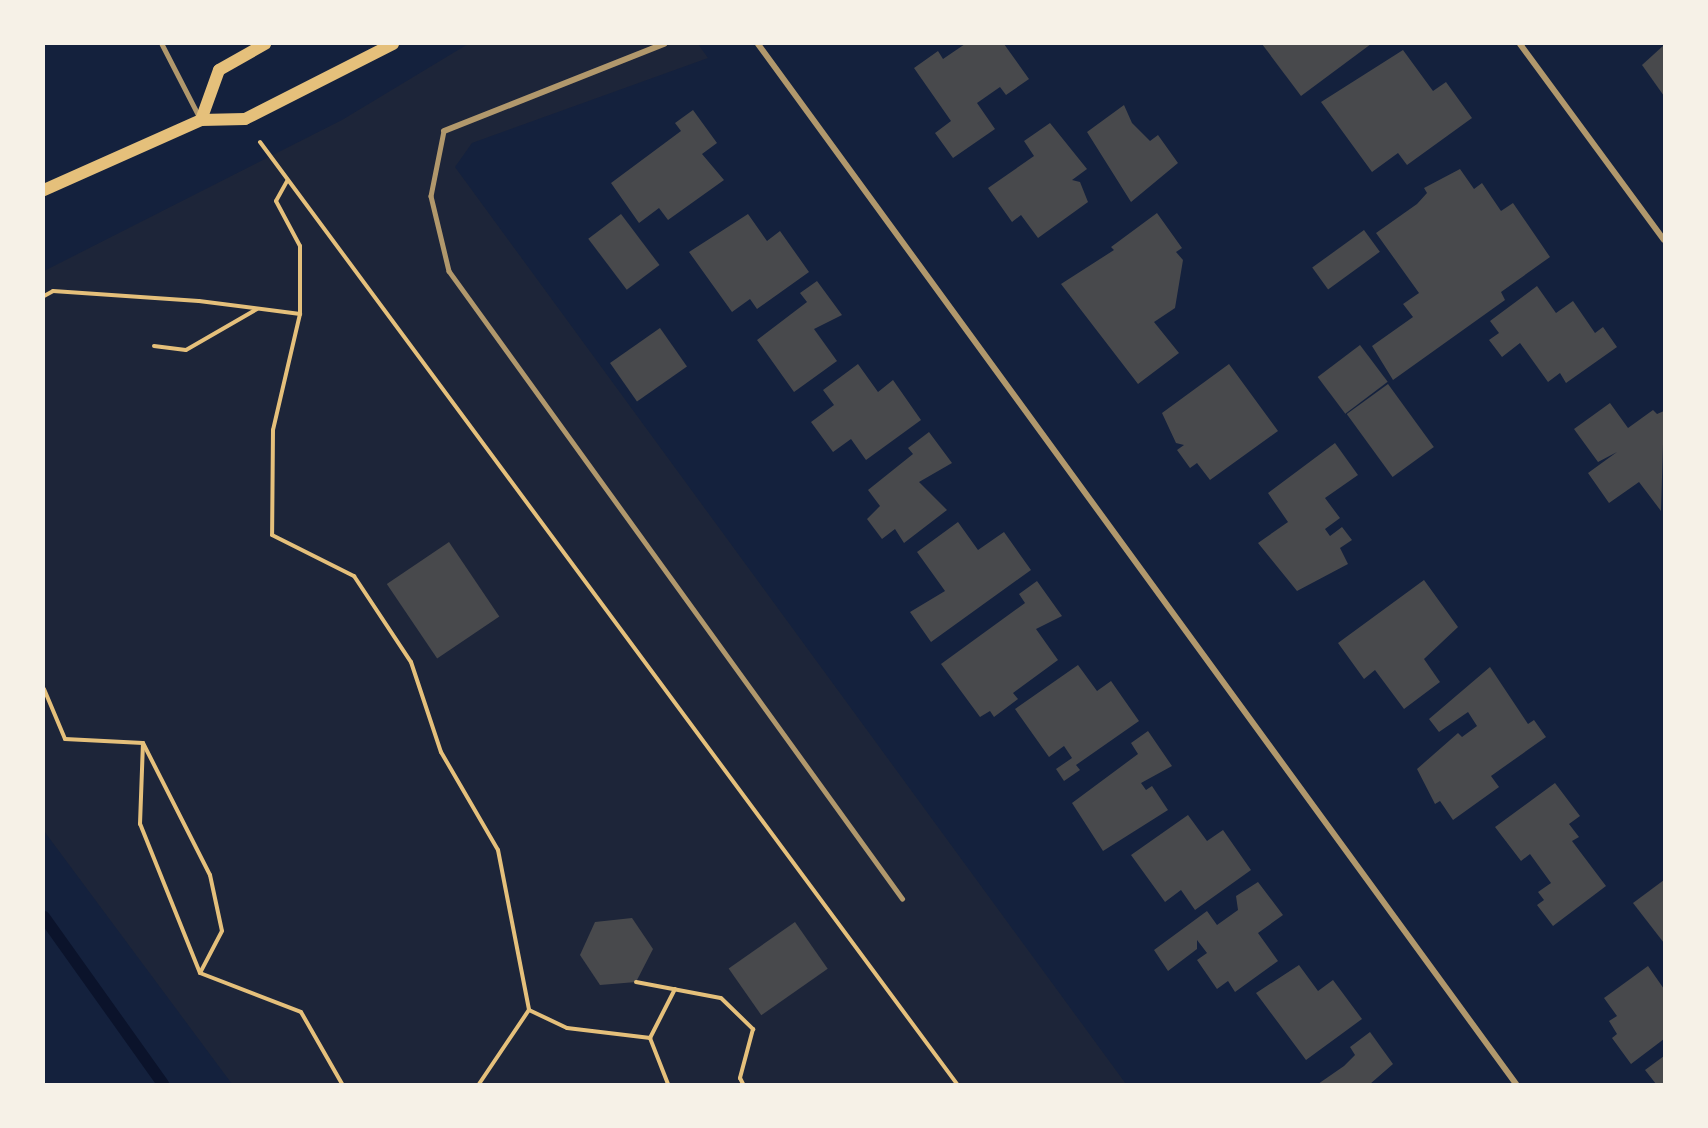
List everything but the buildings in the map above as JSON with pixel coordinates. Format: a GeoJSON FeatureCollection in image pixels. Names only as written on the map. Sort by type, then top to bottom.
{"type":"FeatureCollection","features":[{"type":"Feature","properties":{"kind":"main road"},"geometry":{"type":"LineString","coordinates":[[201,120],[219,70],[265,44]]}},
{"type":"Feature","properties":{"kind":"main road"},"geometry":{"type":"LineString","coordinates":[[44,190],[201,120],[245,119],[393,44]]}},
{"type":"Feature","properties":{"kind":"street"},"geometry":{"type":"LineString","coordinates":[[444,130],[664,44]]}},
{"type":"Feature","properties":{"kind":"street"},"geometry":{"type":"LineString","coordinates":[[758,44],[1516,1084]]}},
{"type":"Feature","properties":{"kind":"street"},"geometry":{"type":"LineString","coordinates":[[1520,44],[1665,240]]}},
{"type":"Feature","properties":{"kind":"lane"},"geometry":{"type":"LineString","coordinates":[[162,44],[201,120]]}},
{"type":"Feature","properties":{"kind":"lane"},"geometry":{"type":"LineString","coordinates":[[444,130],[431,195],[449,272],[902,898]]}},
{"type":"Feature","properties":{"kind":"path"},"geometry":{"type":"LineString","coordinates":[[245,119],[287,181],[957,1084]]}},
{"type":"Feature","properties":{"kind":"path"},"geometry":{"type":"LineString","coordinates":[[287,181],[276,201],[300,246],[300,314],[273,430],[272,535],[354,576],[411,662],[441,752],[498,850],[529,1010],[479,1084]]}},
{"type":"Feature","properties":{"kind":"path"},"geometry":{"type":"LineString","coordinates":[[44,296],[53,291],[300,314]]}},
{"type":"Feature","properties":{"kind":"path"},"geometry":{"type":"LineString","coordinates":[[154,346],[186,350],[258,309]]}},
{"type":"Feature","properties":{"kind":"path"},"geometry":{"type":"LineString","coordinates":[[44,689],[65,739],[143,743]]}},
{"type":"Feature","properties":{"kind":"path"},"geometry":{"type":"LineString","coordinates":[[143,743],[140,824],[200,972],[300,1012],[342,1084]]}},
{"type":"Feature","properties":{"kind":"path"},"geometry":{"type":"LineString","coordinates":[[143,743],[210,876],[222,931],[200,972]]}},
{"type":"Feature","properties":{"kind":"path"},"geometry":{"type":"LineString","coordinates":[[636,982],[721,998],[753,1029],[740,1078],[743,1084]]}},
{"type":"Feature","properties":{"kind":"path"},"geometry":{"type":"LineString","coordinates":[[668,1084],[650,1038],[675,989]]}},
{"type":"Feature","properties":{"kind":"path"},"geometry":{"type":"LineString","coordinates":[[529,1010],[567,1028],[650,1038]]}},
{"type":"Feature","properties":{"kind":"shaded area"},"geometry":{"type":"Polygon","coordinates":[[[468,44],[698,44],[708,58],[472,143],[455,167],[1126,1084],[232,1084],[44,831],[44,271],[342,120],[468,44]]]}},
{"type":"Feature","properties":{"kind":"waterway"},"geometry":{"type":"LineString","coordinates":[[44,917],[163,1084]]}}]}
